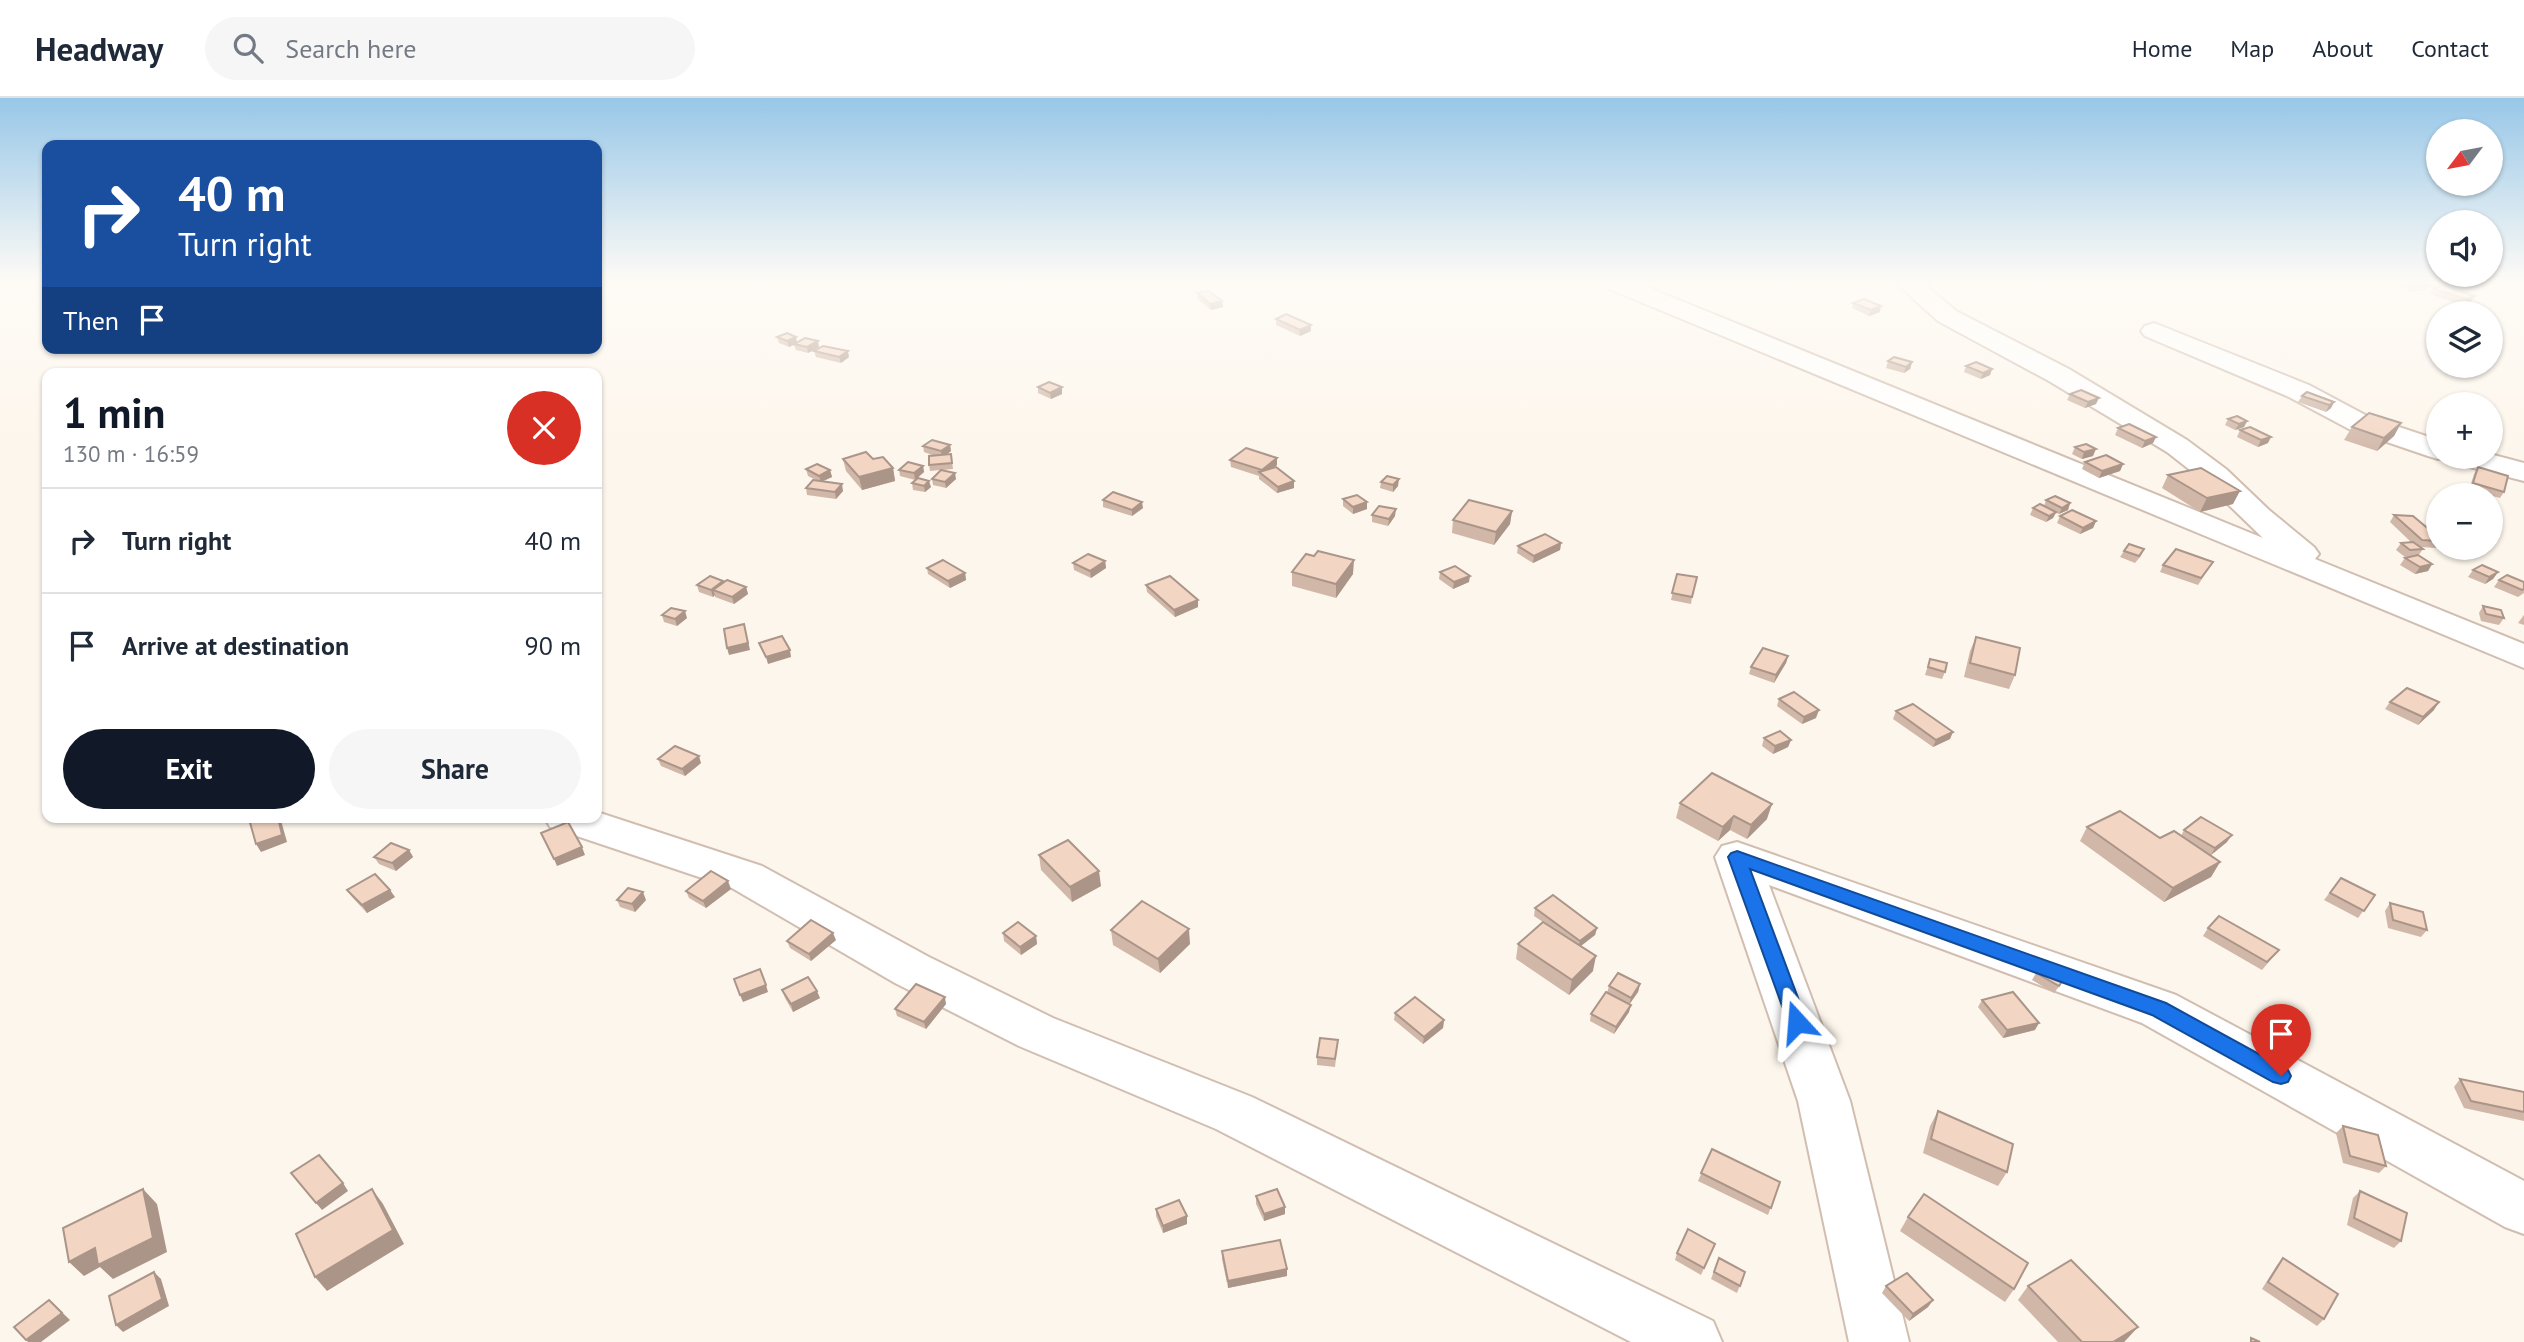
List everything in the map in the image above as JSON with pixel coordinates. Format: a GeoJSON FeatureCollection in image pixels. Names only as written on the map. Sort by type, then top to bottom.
{"type":"FeatureCollection","features":[{"type":"Feature","properties":{"kind":"street"},"geometry":{"type":"LineString","coordinates":[[1756,341],[2524,657]]}},
{"type":"Feature","properties":{"kind":"street"},"geometry":{"type":"LineString","coordinates":[[1995,341],[2059,375],[2177,446],[2215,475],[2258,517],[2328,576]]}},
{"type":"Feature","properties":{"kind":"street"},"geometry":{"type":"LineString","coordinates":[[2178,341],[2299,391],[2359,423],[2426,446]]}},
{"type":"Feature","properties":{"kind":"street"},"geometry":{"type":"LineString","coordinates":[[2503,467],[2524,472]]}},
{"type":"Feature","properties":{"kind":"street"},"geometry":{"type":"LineString","coordinates":[[583,823],[747,877],[912,970],[1036,1032],[1234,1113],[1692,1342]]}},
{"type":"Feature","properties":{"kind":"street"},"geometry":{"type":"LineString","coordinates":[[1879,1342],[1824,1101],[1737,857],[2159,1009],[2524,1209]]}},
{"type":"Feature","properties":{"kind":"building"},"geometry":{"type":"Polygon","coordinates":[[[799,341],[818,341],[807,347],[794,344],[799,341]]]}},
{"type":"Feature","properties":{"kind":"building"},"geometry":{"type":"Polygon","coordinates":[[[823,346],[848,351],[839,357],[814,351],[823,346]]]}},
{"type":"Feature","properties":{"kind":"building"},"geometry":{"type":"Polygon","coordinates":[[[1894,357],[1912,362],[1906,367],[1888,361],[1894,357]]]}},
{"type":"Feature","properties":{"kind":"building"},"geometry":{"type":"Polygon","coordinates":[[[1976,362],[1992,369],[1983,373],[1966,366],[1976,362]]]}},
{"type":"Feature","properties":{"kind":"building"},"geometry":{"type":"Polygon","coordinates":[[[1049,382],[1062,387],[1050,393],[1038,387],[1049,382]]]}},
{"type":"Feature","properties":{"kind":"building"},"geometry":{"type":"Polygon","coordinates":[[[2081,390],[2099,398],[2088,402],[2070,394],[2081,390]]]}},
{"type":"Feature","properties":{"kind":"building"},"geometry":{"type":"Polygon","coordinates":[[[2307,392],[2334,402],[2329,405],[2302,396],[2307,392]]]}},
{"type":"Feature","properties":{"kind":"building"},"geometry":{"type":"Polygon","coordinates":[[[2369,413],[2401,423],[2384,438],[2352,427],[2369,413]]]}},
{"type":"Feature","properties":{"kind":"building"},"geometry":{"type":"Polygon","coordinates":[[[2237,416],[2247,421],[2239,424],[2228,419],[2237,416]]]}},
{"type":"Feature","properties":{"kind":"building"},"geometry":{"type":"Polygon","coordinates":[[[2129,424],[2156,437],[2145,441],[2118,428],[2129,424]]]}},
{"type":"Feature","properties":{"kind":"building"},"geometry":{"type":"Polygon","coordinates":[[[2250,427],[2271,437],[2261,440],[2240,430],[2250,427]]]}},
{"type":"Feature","properties":{"kind":"building"},"geometry":{"type":"Polygon","coordinates":[[[932,440],[950,445],[941,451],[923,446],[932,440]]]}},
{"type":"Feature","properties":{"kind":"building"},"geometry":{"type":"Polygon","coordinates":[[[2086,444],[2096,449],[2084,452],[2075,447],[2086,444]]]}},
{"type":"Feature","properties":{"kind":"building"},"geometry":{"type":"Polygon","coordinates":[[[1246,448],[1277,458],[1262,470],[1230,460],[1246,448]]]}},
{"type":"Feature","properties":{"kind":"building"},"geometry":{"type":"Polygon","coordinates":[[[866,452],[873,459],[883,457],[893,468],[859,477],[843,459],[866,452]]]}},
{"type":"Feature","properties":{"kind":"building"},"geometry":{"type":"Polygon","coordinates":[[[951,454],[952,463],[929,465],[929,456],[951,454]]]}},
{"type":"Feature","properties":{"kind":"building"},"geometry":{"type":"Polygon","coordinates":[[[2106,455],[2123,464],[2102,471],[2085,462],[2106,455]]]}},
{"type":"Feature","properties":{"kind":"building"},"geometry":{"type":"Polygon","coordinates":[[[908,462],[923,466],[914,473],[899,470],[908,462]]]}},
{"type":"Feature","properties":{"kind":"building"},"geometry":{"type":"Polygon","coordinates":[[[817,464],[830,470],[819,476],[806,469],[817,464]]]}},
{"type":"Feature","properties":{"kind":"building"},"geometry":{"type":"Polygon","coordinates":[[[1276,467],[1294,481],[1278,487],[1259,472],[1276,467]]]}},
{"type":"Feature","properties":{"kind":"building"},"geometry":{"type":"Polygon","coordinates":[[[2201,468],[2240,491],[2207,498],[2168,475],[2201,468]]]}},
{"type":"Feature","properties":{"kind":"building"},"geometry":{"type":"Polygon","coordinates":[[[2477,469],[2508,476],[2504,492],[2503,483],[2473,483],[2477,469]]]}},
{"type":"Feature","properties":{"kind":"building"},"geometry":{"type":"Polygon","coordinates":[[[941,470],[955,473],[945,482],[932,479],[941,470]]]}},
{"type":"Feature","properties":{"kind":"building"},"geometry":{"type":"Polygon","coordinates":[[[1387,476],[1399,479],[1393,485],[1381,482],[1387,476]]]}},
{"type":"Feature","properties":{"kind":"building"},"geometry":{"type":"Polygon","coordinates":[[[918,478],[929,481],[924,486],[912,483],[918,478]]]}},
{"type":"Feature","properties":{"kind":"building"},"geometry":{"type":"Polygon","coordinates":[[[813,480],[842,484],[835,492],[806,488],[813,480]]]}},
{"type":"Feature","properties":{"kind":"building"},"geometry":{"type":"Polygon","coordinates":[[[1113,492],[1142,502],[1132,510],[1103,500],[1113,492]]]}},
{"type":"Feature","properties":{"kind":"building"},"geometry":{"type":"Polygon","coordinates":[[[1357,495],[1367,502],[1353,507],[1343,499],[1357,495]]]}},
{"type":"Feature","properties":{"kind":"building"},"geometry":{"type":"Polygon","coordinates":[[[2055,496],[2070,503],[2062,508],[2046,500],[2055,496]]]}},
{"type":"Feature","properties":{"kind":"building"},"geometry":{"type":"Polygon","coordinates":[[[1469,500],[1512,511],[1496,532],[1453,520],[1469,500]]]}},
{"type":"Feature","properties":{"kind":"building"},"geometry":{"type":"Polygon","coordinates":[[[2040,504],[2056,512],[2049,516],[2033,508],[2040,504]]]}},
{"type":"Feature","properties":{"kind":"building"},"geometry":{"type":"Polygon","coordinates":[[[1379,506],[1396,509],[1389,519],[1372,515],[1379,506]]]}},
{"type":"Feature","properties":{"kind":"building"},"geometry":{"type":"Polygon","coordinates":[[[2072,510],[2096,521],[2083,528],[2060,516],[2072,510]]]}},
{"type":"Feature","properties":{"kind":"building"},"geometry":{"type":"Polygon","coordinates":[[[2394,515],[2413,516],[2426,527],[2426,540],[2422,540],[2394,515]]]}},
{"type":"Feature","properties":{"kind":"building"},"geometry":{"type":"Polygon","coordinates":[[[1545,534],[1561,543],[1534,556],[1518,546],[1545,534]]]}},
{"type":"Feature","properties":{"kind":"building"},"geometry":{"type":"Polygon","coordinates":[[[2413,542],[2423,549],[2410,550],[2401,543],[2413,542]]]}},
{"type":"Feature","properties":{"kind":"building"},"geometry":{"type":"Polygon","coordinates":[[[2129,544],[2144,549],[2139,556],[2124,551],[2129,544]]]}},
{"type":"Feature","properties":{"kind":"building"},"geometry":{"type":"Polygon","coordinates":[[[2176,549],[2213,562],[2201,578],[2163,565],[2176,549]]]}},
{"type":"Feature","properties":{"kind":"building"},"geometry":{"type":"Polygon","coordinates":[[[1318,551],[1354,560],[1336,584],[1292,572],[1306,554],[1314,556],[1318,551]]]}},
{"type":"Feature","properties":{"kind":"building"},"geometry":{"type":"Polygon","coordinates":[[[1088,554],[1105,561],[1090,571],[1073,563],[1088,554]]]}},
{"type":"Feature","properties":{"kind":"building"},"geometry":{"type":"Polygon","coordinates":[[[2418,555],[2432,564],[2420,567],[2405,558],[2418,555]]]}},
{"type":"Feature","properties":{"kind":"building"},"geometry":{"type":"Polygon","coordinates":[[[943,560],[965,573],[948,581],[927,568],[943,560]]]}},
{"type":"Feature","properties":{"kind":"building"},"geometry":{"type":"Polygon","coordinates":[[[2482,565],[2498,572],[2489,577],[2473,570],[2482,565]]]}},
{"type":"Feature","properties":{"kind":"building"},"geometry":{"type":"Polygon","coordinates":[[[1455,566],[1470,576],[1454,582],[1440,572],[1455,566]]]}},
{"type":"Feature","properties":{"kind":"building"},"geometry":{"type":"Polygon","coordinates":[[[1677,574],[1697,577],[1692,597],[1672,593],[1677,574]]]}},
{"type":"Feature","properties":{"kind":"building"},"geometry":{"type":"Polygon","coordinates":[[[2507,575],[2524,582],[2524,589],[2499,580],[2507,575]]]}},
{"type":"Feature","properties":{"kind":"building"},"geometry":{"type":"Polygon","coordinates":[[[710,576],[723,581],[711,590],[697,585],[710,576]]]}},
{"type":"Feature","properties":{"kind":"building"},"geometry":{"type":"Polygon","coordinates":[[[1170,576],[1198,600],[1174,610],[1146,585],[1170,576]]]}},
{"type":"Feature","properties":{"kind":"building"},"geometry":{"type":"Polygon","coordinates":[[[727,580],[746,587],[732,597],[713,590],[727,580]]]}},
{"type":"Feature","properties":{"kind":"building"},"geometry":{"type":"Polygon","coordinates":[[[2483,606],[2501,610],[2504,618],[2486,614],[2483,606]]]}},
{"type":"Feature","properties":{"kind":"building"},"geometry":{"type":"Polygon","coordinates":[[[671,608],[685,611],[675,619],[662,615],[671,608]]]}},
{"type":"Feature","properties":{"kind":"building"},"geometry":{"type":"Polygon","coordinates":[[[744,624],[748,643],[727,648],[724,629],[744,624]]]}},
{"type":"Feature","properties":{"kind":"building"},"geometry":{"type":"Polygon","coordinates":[[[782,636],[790,650],[766,657],[759,643],[782,636]]]}},
{"type":"Feature","properties":{"kind":"building"},"geometry":{"type":"Polygon","coordinates":[[[1976,637],[2020,648],[2015,675],[1970,663],[1976,637]]]}},
{"type":"Feature","properties":{"kind":"building"},"geometry":{"type":"Polygon","coordinates":[[[1763,648],[1788,656],[1776,675],[1751,667],[1763,648]]]}},
{"type":"Feature","properties":{"kind":"building"},"geometry":{"type":"Polygon","coordinates":[[[1930,659],[1947,663],[1945,672],[1928,667],[1930,659]]]}},
{"type":"Feature","properties":{"kind":"building"},"geometry":{"type":"Polygon","coordinates":[[[2407,688],[2439,702],[2423,717],[2390,702],[2407,688]]]}},
{"type":"Feature","properties":{"kind":"building"},"geometry":{"type":"Polygon","coordinates":[[[1794,692],[1819,710],[1804,717],[1779,699],[1794,692]]]}},
{"type":"Feature","properties":{"kind":"building"},"geometry":{"type":"Polygon","coordinates":[[[1913,704],[1953,732],[1936,740],[1896,711],[1913,704]]]}},
{"type":"Feature","properties":{"kind":"building"},"geometry":{"type":"Polygon","coordinates":[[[1780,731],[1791,740],[1775,746],[1764,738],[1780,731]]]}},
{"type":"Feature","properties":{"kind":"building"},"geometry":{"type":"Polygon","coordinates":[[[675,746],[699,756],[682,769],[658,759],[675,746]]]}},
{"type":"Feature","properties":{"kind":"building"},"geometry":{"type":"Polygon","coordinates":[[[1712,773],[1772,804],[1751,825],[1734,816],[1723,827],[1680,803],[1712,773]]]}},
{"type":"Feature","properties":{"kind":"building"},"geometry":{"type":"Polygon","coordinates":[[[2120,811],[2160,838],[2174,831],[2220,862],[2173,888],[2087,827],[2120,811]]]}},
{"type":"Feature","properties":{"kind":"building"},"geometry":{"type":"Polygon","coordinates":[[[2201,817],[2232,835],[2215,848],[2184,830],[2201,817]]]}},
{"type":"Feature","properties":{"kind":"building"},"geometry":{"type":"Polygon","coordinates":[[[250,823],[279,823],[282,835],[256,844],[250,823]]]}},
{"type":"Feature","properties":{"kind":"building"},"geometry":{"type":"Polygon","coordinates":[[[569,823],[582,847],[554,859],[541,833],[569,823]]]}},
{"type":"Feature","properties":{"kind":"building"},"geometry":{"type":"Polygon","coordinates":[[[1068,840],[1099,871],[1070,887],[1039,855],[1068,840]]]}},
{"type":"Feature","properties":{"kind":"building"},"geometry":{"type":"Polygon","coordinates":[[[391,843],[409,850],[392,863],[374,857],[391,843]]]}},
{"type":"Feature","properties":{"kind":"building"},"geometry":{"type":"Polygon","coordinates":[[[711,871],[728,881],[703,901],[686,891],[711,871]]]}},
{"type":"Feature","properties":{"kind":"building"},"geometry":{"type":"Polygon","coordinates":[[[375,874],[390,890],[362,905],[347,890],[375,874]]]}},
{"type":"Feature","properties":{"kind":"building"},"geometry":{"type":"Polygon","coordinates":[[[2341,878],[2375,895],[2364,911],[2330,893],[2341,878]]]}},
{"type":"Feature","properties":{"kind":"building"},"geometry":{"type":"Polygon","coordinates":[[[628,888],[643,892],[632,904],[617,900],[628,888]]]}},
{"type":"Feature","properties":{"kind":"building"},"geometry":{"type":"Polygon","coordinates":[[[1553,895],[1597,928],[1580,941],[1535,908],[1553,895]]]}},
{"type":"Feature","properties":{"kind":"building"},"geometry":{"type":"Polygon","coordinates":[[[1142,901],[1189,929],[1158,959],[1111,930],[1142,901]]]}},
{"type":"Feature","properties":{"kind":"building"},"geometry":{"type":"Polygon","coordinates":[[[2390,903],[2423,912],[2427,930],[2393,920],[2390,903]]]}},
{"type":"Feature","properties":{"kind":"building"},"geometry":{"type":"Polygon","coordinates":[[[2219,916],[2279,950],[2267,962],[2208,928],[2219,916]]]}},
{"type":"Feature","properties":{"kind":"building"},"geometry":{"type":"Polygon","coordinates":[[[811,920],[833,933],[809,954],[787,941],[811,920]]]}},
{"type":"Feature","properties":{"kind":"building"},"geometry":{"type":"Polygon","coordinates":[[[1018,922],[1036,936],[1020,947],[1003,933],[1018,922]]]}},
{"type":"Feature","properties":{"kind":"building"},"geometry":{"type":"Polygon","coordinates":[[[1543,922],[1596,956],[1572,980],[1518,944],[1543,922]]]}},
{"type":"Feature","properties":{"kind":"building"},"geometry":{"type":"Polygon","coordinates":[[[2042,964],[2065,977],[2059,986],[2036,973],[2042,964]]]}},
{"type":"Feature","properties":{"kind":"building"},"geometry":{"type":"Polygon","coordinates":[[[760,969],[766,985],[740,995],[734,979],[760,969]]]}},
{"type":"Feature","properties":{"kind":"building"},"geometry":{"type":"Polygon","coordinates":[[[1618,973],[1640,984],[1631,998],[1609,986],[1618,973]]]}},
{"type":"Feature","properties":{"kind":"building"},"geometry":{"type":"Polygon","coordinates":[[[808,977],[817,991],[791,1004],[782,990],[808,977]]]}},
{"type":"Feature","properties":{"kind":"building"},"geometry":{"type":"Polygon","coordinates":[[[916,984],[945,997],[924,1022],[895,1009],[916,984]]]}},
{"type":"Feature","properties":{"kind":"building"},"geometry":{"type":"Polygon","coordinates":[[[1606,992],[1631,1005],[1616,1027],[1591,1014],[1606,992]]]}},
{"type":"Feature","properties":{"kind":"building"},"geometry":{"type":"Polygon","coordinates":[[[2013,992],[2039,1023],[2007,1030],[1982,1000],[2013,992]]]}},
{"type":"Feature","properties":{"kind":"building"},"geometry":{"type":"Polygon","coordinates":[[[1415,997],[1444,1020],[1424,1037],[1395,1013],[1415,997]]]}},
{"type":"Feature","properties":{"kind":"building"},"geometry":{"type":"Polygon","coordinates":[[[1320,1038],[1338,1040],[1335,1059],[1317,1057],[1320,1038]]]}},
{"type":"Feature","properties":{"kind":"building"},"geometry":{"type":"Polygon","coordinates":[[[2460,1079],[2524,1092],[2524,1112],[2471,1101],[2460,1079]]]}},
{"type":"Feature","properties":{"kind":"building"},"geometry":{"type":"Polygon","coordinates":[[[1938,1111],[2013,1144],[2007,1172],[1931,1139],[1938,1111]]]}},
{"type":"Feature","properties":{"kind":"building"},"geometry":{"type":"Polygon","coordinates":[[[2343,1126],[2378,1135],[2386,1166],[2350,1156],[2343,1126]]]}},
{"type":"Feature","properties":{"kind":"building"},"geometry":{"type":"Polygon","coordinates":[[[1712,1149],[1780,1182],[1771,1208],[1701,1173],[1712,1149]]]}},
{"type":"Feature","properties":{"kind":"building"},"geometry":{"type":"Polygon","coordinates":[[[319,1155],[343,1183],[316,1203],[291,1173],[319,1155]]]}},
{"type":"Feature","properties":{"kind":"building"},"geometry":{"type":"Polygon","coordinates":[[[143,1189],[153,1238],[98,1265],[95,1248],[69,1262],[63,1228],[143,1189]]]}},
{"type":"Feature","properties":{"kind":"building"},"geometry":{"type":"Polygon","coordinates":[[[372,1189],[393,1230],[315,1277],[296,1234],[372,1189]]]}},
{"type":"Feature","properties":{"kind":"building"},"geometry":{"type":"Polygon","coordinates":[[[1277,1189],[1285,1207],[1264,1214],[1256,1196],[1277,1189]]]}},
{"type":"Feature","properties":{"kind":"building"},"geometry":{"type":"Polygon","coordinates":[[[2360,1191],[2407,1213],[2401,1241],[2354,1218],[2360,1191]]]}},
{"type":"Feature","properties":{"kind":"building"},"geometry":{"type":"Polygon","coordinates":[[[1924,1194],[2028,1263],[2014,1289],[1908,1217],[1924,1194]]]}},
{"type":"Feature","properties":{"kind":"building"},"geometry":{"type":"Polygon","coordinates":[[[1179,1200],[1187,1216],[1163,1226],[1156,1209],[1179,1200]]]}},
{"type":"Feature","properties":{"kind":"building"},"geometry":{"type":"Polygon","coordinates":[[[1688,1229],[1715,1244],[1704,1268],[1677,1253],[1688,1229]]]}},
{"type":"Feature","properties":{"kind":"building"},"geometry":{"type":"Polygon","coordinates":[[[1280,1240],[1287,1269],[1228,1281],[1222,1251],[1280,1240]]]}},
{"type":"Feature","properties":{"kind":"building"},"geometry":{"type":"Polygon","coordinates":[[[1719,1258],[1745,1272],[1740,1286],[1714,1272],[1719,1258]]]}},
{"type":"Feature","properties":{"kind":"building"},"geometry":{"type":"Polygon","coordinates":[[[2283,1258],[2338,1294],[2324,1319],[2268,1282],[2283,1258]]]}},
{"type":"Feature","properties":{"kind":"building"},"geometry":{"type":"Polygon","coordinates":[[[2071,1260],[2138,1327],[2113,1342],[2082,1342],[2028,1286],[2071,1260]]]}},
{"type":"Feature","properties":{"kind":"building"},"geometry":{"type":"Polygon","coordinates":[[[154,1272],[162,1299],[116,1325],[109,1296],[154,1272]]]}},
{"type":"Feature","properties":{"kind":"building"},"geometry":{"type":"Polygon","coordinates":[[[1907,1273],[1933,1300],[1913,1314],[1886,1286],[1907,1273]]]}},
{"type":"Feature","properties":{"kind":"building"},"geometry":{"type":"Polygon","coordinates":[[[49,1300],[62,1313],[26,1340],[14,1327],[49,1300]]]}},
{"type":"Feature","properties":{"kind":"route"},"geometry":{"type":"LineString","coordinates":[[1797,1022],[1737,857],[2159,1009],[2281,1076]]}}]}
